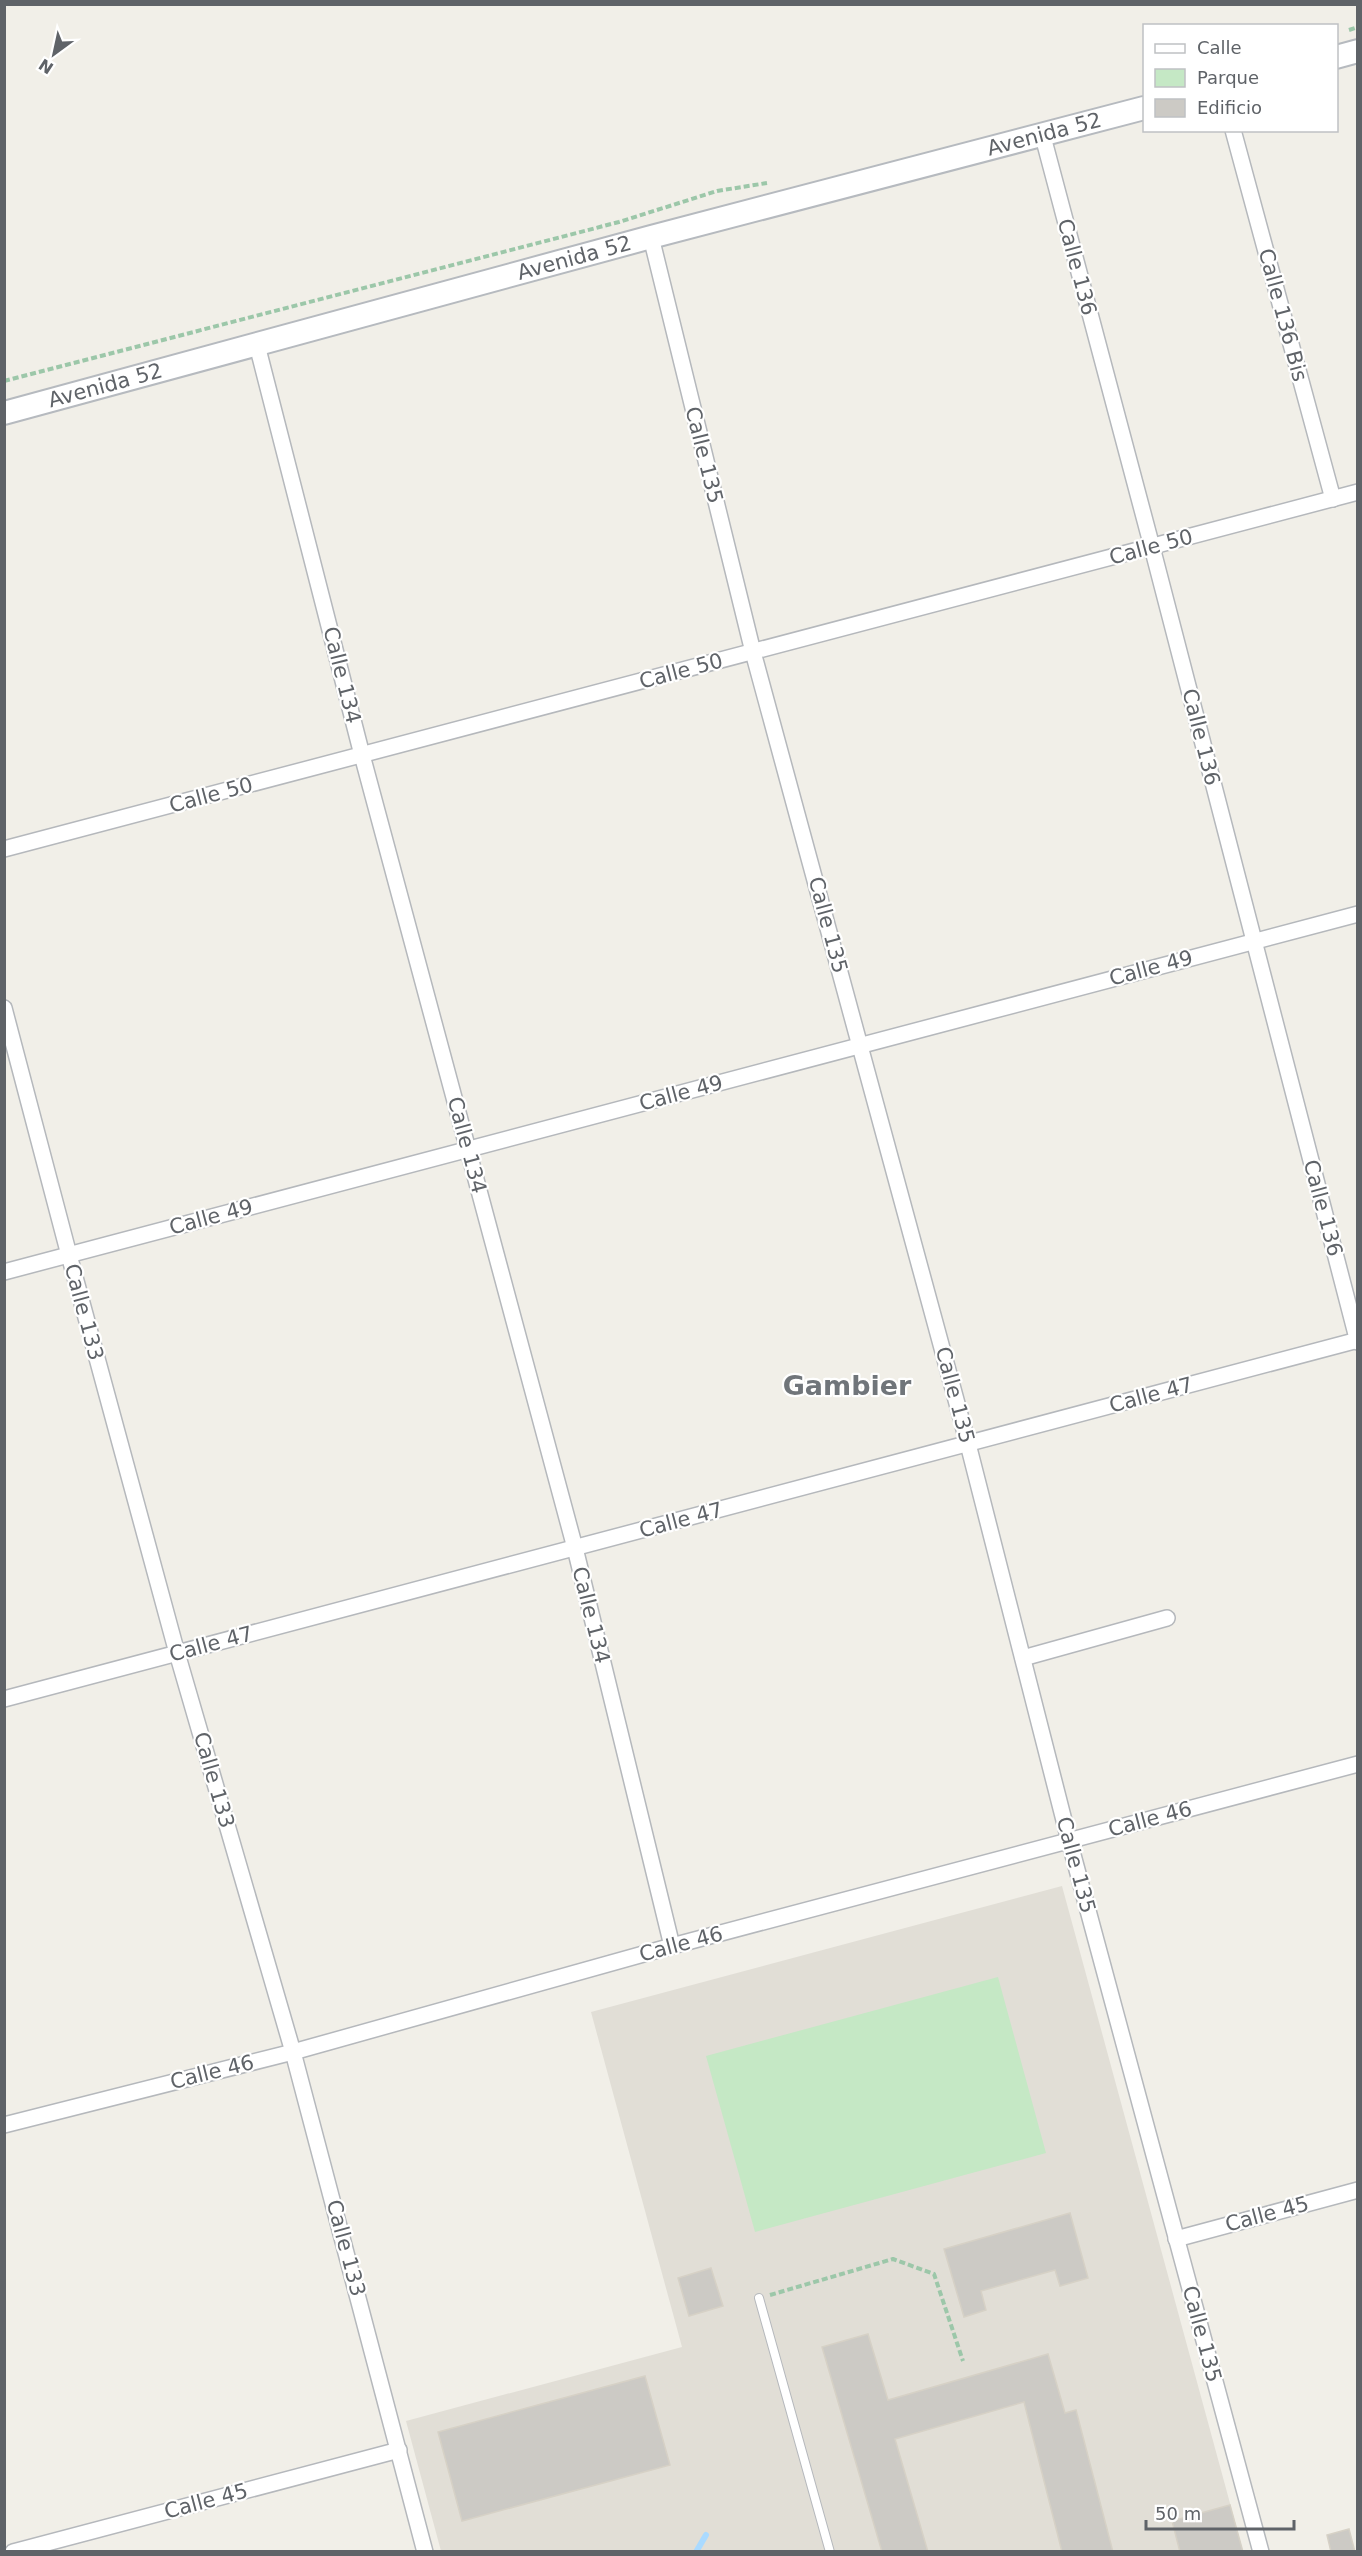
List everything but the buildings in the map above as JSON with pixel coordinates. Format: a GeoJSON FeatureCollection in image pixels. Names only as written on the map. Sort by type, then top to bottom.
{"type":"FeatureCollection","features":[{"type":"Feature","properties":{"kind":"main road"},"geometry":{"type":"LineString","coordinates":[[1338,56],[1358,51]]}},
{"type":"Feature","properties":{"kind":"main road","name":"Avenida 52"},"geometry":{"type":"LineString","coordinates":[[4,413],[651,237],[1143,108]]}},
{"type":"Feature","properties":{"kind":"street","name":"Calle 136 Bis"},"geometry":{"type":"LineString","coordinates":[[1234,132],[1333,499]]}},
{"type":"Feature","properties":{"kind":"street","name":"Calle 136"},"geometry":{"type":"LineString","coordinates":[[1042,134],[1152,547],[1357,1341]]}},
{"type":"Feature","properties":{"kind":"street","name":"Calle 135"},"geometry":{"type":"LineString","coordinates":[[651,237],[753,652],[968,1444],[1069,1840],[1261,2552]]}},
{"type":"Feature","properties":{"kind":"street","name":"Calle 134"},"geometry":{"type":"LineString","coordinates":[[257,345],[362,755],[574,1548],[672,1946]]}},
{"type":"Feature","properties":{"kind":"street","name":"Calle 50"},"geometry":{"type":"LineString","coordinates":[[4,849],[1358,492]]}},
{"type":"Feature","properties":{"kind":"street","name":"Calle 49"},"geometry":{"type":"LineString","coordinates":[[4,1272],[1358,914]]}},
{"type":"Feature","properties":{"kind":"street","name":"Calle 133"},"geometry":{"type":"LineString","coordinates":[[4,1008],[177,1653],[293,2052],[425,2552]]}},
{"type":"Feature","properties":{"kind":"street","name":"Calle 47"},"geometry":{"type":"LineString","coordinates":[[4,1699],[1357,1341]]}},
{"type":"Feature","properties":{"kind":"street"},"geometry":{"type":"LineString","coordinates":[[1023,1658],[1167,1618]]}},
{"type":"Feature","properties":{"kind":"street","name":"Calle 46"},"geometry":{"type":"LineString","coordinates":[[4,2125],[293,2052],[672,1946],[1358,1764]]}},
{"type":"Feature","properties":{"kind":"street","name":"Calle 45"},"geometry":{"type":"LineString","coordinates":[[1176,2239],[1358,2190]]}},
{"type":"Feature","properties":{"kind":"street","name":"Calle 45"},"geometry":{"type":"LineString","coordinates":[[13,2552],[399,2450]]}},
{"type":"Feature","properties":{"kind":"lane"},"geometry":{"type":"LineString","coordinates":[[759,2298],[830,2552]]}},
{"type":"Feature","properties":{"kind":"path"},"geometry":{"type":"LineString","coordinates":[[4,381],[619,222],[717,192],[772,182]]}},
{"type":"Feature","properties":{"kind":"path"},"geometry":{"type":"LineString","coordinates":[[759,2298],[893,2259],[934,2274],[963,2361]]}},
{"type":"Feature","properties":{"kind":"shaded area"},"geometry":{"type":"Polygon","coordinates":[[[1062,1886],[1243,2551],[441,2551],[406,2421],[682,2347],[591,2012],[1062,1886]]]}},
{"type":"Feature","properties":{"kind":"green space"},"geometry":{"type":"Polygon","coordinates":[[[998,1977],[1046,2153],[755,2232],[706,2056],[998,1977]]]}},
{"type":"Feature","properties":{"kind":"waterway"},"geometry":{"type":"LineString","coordinates":[[696,2552],[706,2535]]}},
{"type":"Feature","properties":{"kind":"district","name":"Gambier"},"geometry":{"type":"Point","coordinates":[847,1386]}}]}
